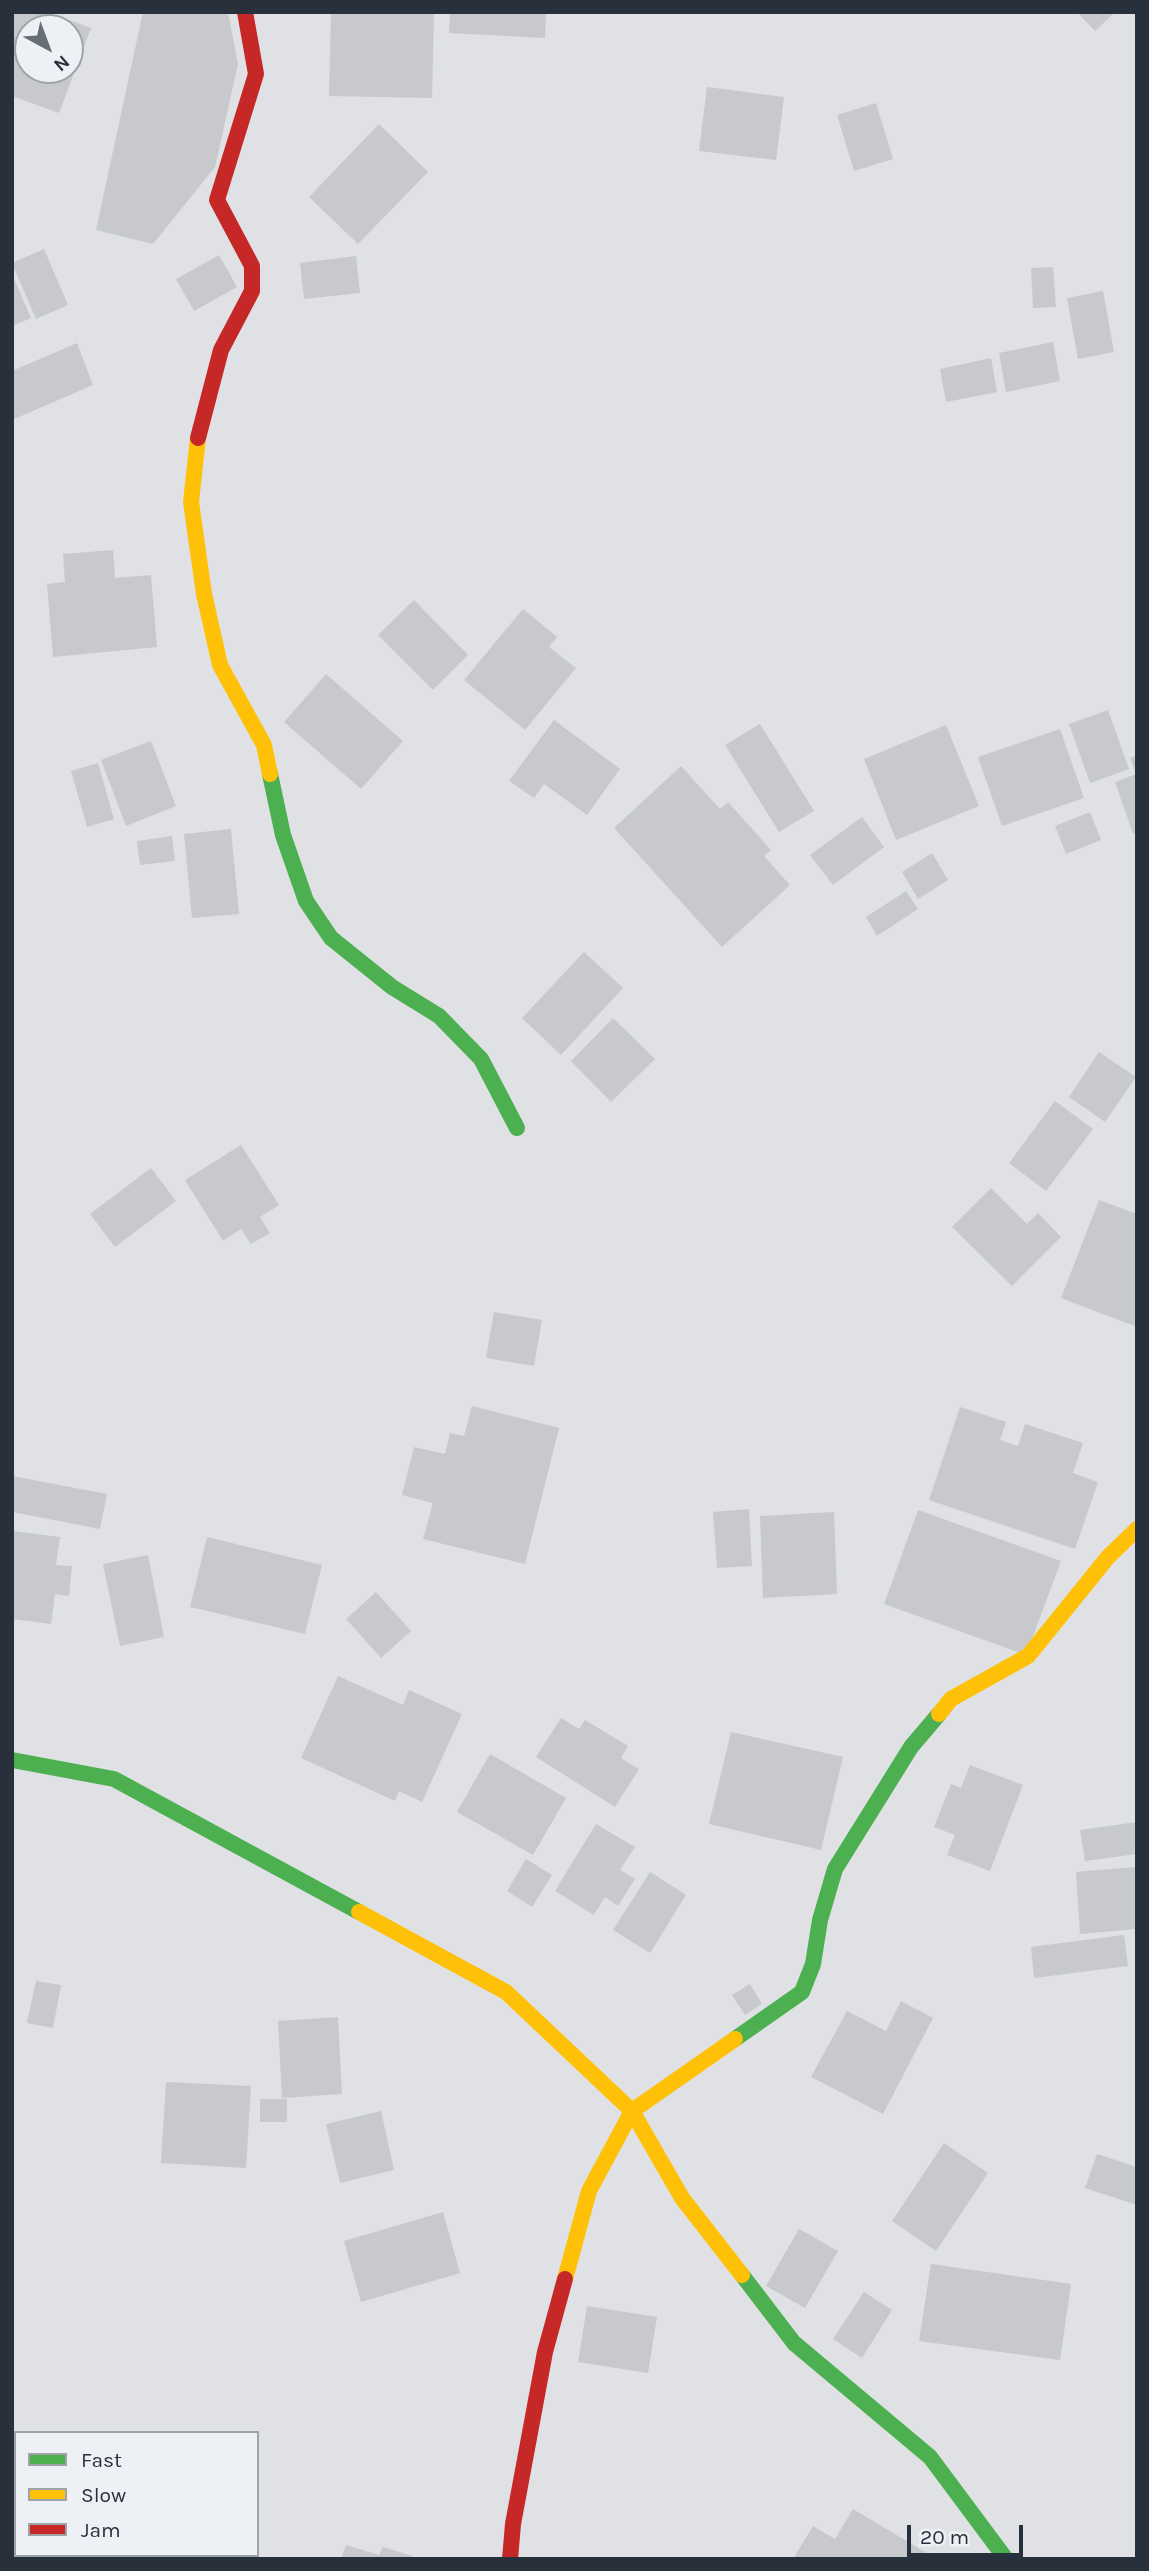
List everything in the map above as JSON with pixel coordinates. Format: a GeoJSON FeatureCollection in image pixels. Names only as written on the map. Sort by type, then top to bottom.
{"type":"FeatureCollection","features":[{"type":"Feature","properties":{"kind":"street"},"geometry":{"type":"LineString","coordinates":[[245,12],[256,74],[216,200],[252,266],[252,291],[221,350],[203,411],[191,502],[204,594],[220,665],[264,746],[283,835],[306,901],[331,938],[392,987],[439,1016],[481,1059],[517,1128]]}},
{"type":"Feature","properties":{"kind":"street"},"geometry":{"type":"LineString","coordinates":[[510,2559],[513,2524],[545,2352],[589,2191],[632,2110],[802,1992],[813,1964],[820,1920],[835,1870],[911,1747],[951,1699],[1028,1656],[1108,1557],[1137,1528]]}},
{"type":"Feature","properties":{"kind":"street"},"geometry":{"type":"LineString","coordinates":[[12,1760],[114,1779],[506,1992],[632,2110],[682,2198],[794,2343],[930,2457],[1006,2559]]}},
{"type":"Feature","properties":{"kind":"building"},"geometry":{"type":"Polygon","coordinates":[[[12,12],[52,14],[14,14],[14,84],[70,84],[59,113],[12,96],[12,12]]]}},
{"type":"Feature","properties":{"kind":"building"},"geometry":{"type":"Polygon","coordinates":[[[143,12],[228,12],[238,64],[215,167],[153,244],[96,230],[143,12]]]}},
{"type":"Feature","properties":{"kind":"building"},"geometry":{"type":"Polygon","coordinates":[[[331,12],[434,12],[432,98],[329,96],[331,12]]]}},
{"type":"Feature","properties":{"kind":"building"},"geometry":{"type":"Polygon","coordinates":[[[450,12],[546,12],[545,38],[449,33],[450,12]]]}},
{"type":"Feature","properties":{"kind":"building"},"geometry":{"type":"Polygon","coordinates":[[[1077,12],[1115,12],[1095,31],[1077,12]]]}},
{"type":"Feature","properties":{"kind":"building"},"geometry":{"type":"Polygon","coordinates":[[[84,25],[91,28],[84,47],[84,25]]]}},
{"type":"Feature","properties":{"kind":"building"},"geometry":{"type":"Polygon","coordinates":[[[707,87],[784,97],[776,160],[699,151],[707,87]]]}},
{"type":"Feature","properties":{"kind":"building"},"geometry":{"type":"Polygon","coordinates":[[[876,103],[893,159],[854,171],[837,115],[876,103]]]}},
{"type":"Feature","properties":{"kind":"building"},"geometry":{"type":"Polygon","coordinates":[[[379,124],[428,172],[358,244],[309,197],[379,124]]]}},
{"type":"Feature","properties":{"kind":"building"},"geometry":{"type":"Polygon","coordinates":[[[44,249],[68,305],[36,319],[12,263],[44,249]]]}},
{"type":"Feature","properties":{"kind":"building"},"geometry":{"type":"Polygon","coordinates":[[[219,255],[237,287],[194,311],[176,279],[219,255]]]}},
{"type":"Feature","properties":{"kind":"building"},"geometry":{"type":"Polygon","coordinates":[[[356,256],[360,293],[304,299],[300,263],[356,256]]]}},
{"type":"Feature","properties":{"kind":"building"},"geometry":{"type":"Polygon","coordinates":[[[1053,267],[1056,307],[1033,308],[1031,268],[1053,267]]]}},
{"type":"Feature","properties":{"kind":"building"},"geometry":{"type":"Polygon","coordinates":[[[12,274],[31,318],[12,326],[12,274]]]}},
{"type":"Feature","properties":{"kind":"building"},"geometry":{"type":"Polygon","coordinates":[[[1103,291],[1114,352],[1078,359],[1067,298],[1103,291]]]}},
{"type":"Feature","properties":{"kind":"building"},"geometry":{"type":"Polygon","coordinates":[[[1053,342],[1060,381],[1006,392],[999,353],[1053,342]]]}},
{"type":"Feature","properties":{"kind":"building"},"geometry":{"type":"Polygon","coordinates":[[[77,343],[93,385],[12,420],[12,371],[77,343]]]}},
{"type":"Feature","properties":{"kind":"building"},"geometry":{"type":"Polygon","coordinates":[[[991,358],[997,392],[946,402],[940,369],[991,358]]]}},
{"type":"Feature","properties":{"kind":"building"},"geometry":{"type":"Polygon","coordinates":[[[113,550],[115,578],[151,575],[157,647],[53,657],[47,584],[65,582],[63,554],[113,550]]]}},
{"type":"Feature","properties":{"kind":"building"},"geometry":{"type":"Polygon","coordinates":[[[414,600],[468,655],[433,690],[378,635],[414,600]]]}},
{"type":"Feature","properties":{"kind":"building"},"geometry":{"type":"Polygon","coordinates":[[[523,609],[557,637],[549,647],[576,668],[525,730],[464,680],[523,609]]]}},
{"type":"Feature","properties":{"kind":"building"},"geometry":{"type":"Polygon","coordinates":[[[326,674],[403,741],[361,789],[284,722],[326,674]]]}},
{"type":"Feature","properties":{"kind":"building"},"geometry":{"type":"Polygon","coordinates":[[[1108,710],[1129,769],[1090,783],[1069,724],[1108,710]]]}},
{"type":"Feature","properties":{"kind":"building"},"geometry":{"type":"Polygon","coordinates":[[[554,720],[620,769],[587,815],[544,784],[534,798],[509,781],[554,720]]]}},
{"type":"Feature","properties":{"kind":"building"},"geometry":{"type":"Polygon","coordinates":[[[760,724],[814,811],[779,832],[725,745],[760,724]]]}},
{"type":"Feature","properties":{"kind":"building"},"geometry":{"type":"Polygon","coordinates":[[[946,725],[979,806],[896,840],[864,759],[946,725]]]}},
{"type":"Feature","properties":{"kind":"building"},"geometry":{"type":"Polygon","coordinates":[[[1060,729],[1084,798],[1002,826],[978,757],[1060,729]]]}},
{"type":"Feature","properties":{"kind":"building"},"geometry":{"type":"Polygon","coordinates":[[[151,741],[176,806],[126,826],[101,760],[151,741]]]}},
{"type":"Feature","properties":{"kind":"building"},"geometry":{"type":"Polygon","coordinates":[[[1137,755],[1137,832],[1133,834],[1115,782],[1136,774],[1130,758],[1137,755]]]}},
{"type":"Feature","properties":{"kind":"building"},"geometry":{"type":"Polygon","coordinates":[[[98,763],[114,819],[87,827],[71,771],[98,763]]]}},
{"type":"Feature","properties":{"kind":"building"},"geometry":{"type":"Polygon","coordinates":[[[681,766],[720,809],[728,802],[771,850],[764,856],[790,885],[722,947],[614,828],[681,766]]]}},
{"type":"Feature","properties":{"kind":"building"},"geometry":{"type":"Polygon","coordinates":[[[1090,812],[1101,840],[1066,854],[1055,826],[1090,812]]]}},
{"type":"Feature","properties":{"kind":"building"},"geometry":{"type":"Polygon","coordinates":[[[862,817],[884,847],[833,885],[810,855],[862,817]]]}},
{"type":"Feature","properties":{"kind":"building"},"geometry":{"type":"Polygon","coordinates":[[[231,829],[239,914],[192,918],[184,834],[231,829]]]}},
{"type":"Feature","properties":{"kind":"building"},"geometry":{"type":"Polygon","coordinates":[[[172,836],[175,861],[140,865],[137,841],[172,836]]]}},
{"type":"Feature","properties":{"kind":"building"},"geometry":{"type":"Polygon","coordinates":[[[932,853],[948,880],[918,899],[902,872],[932,853]]]}},
{"type":"Feature","properties":{"kind":"building"},"geometry":{"type":"Polygon","coordinates":[[[906,891],[918,909],[877,936],[866,917],[906,891]]]}},
{"type":"Feature","properties":{"kind":"building"},"geometry":{"type":"Polygon","coordinates":[[[584,952],[623,988],[561,1055],[522,1018],[584,952]]]}},
{"type":"Feature","properties":{"kind":"building"},"geometry":{"type":"Polygon","coordinates":[[[613,1018],[655,1059],[611,1102],[571,1061],[613,1018]]]}},
{"type":"Feature","properties":{"kind":"building"},"geometry":{"type":"Polygon","coordinates":[[[1099,1052],[1136,1077],[1105,1122],[1069,1097],[1099,1052]]]}},
{"type":"Feature","properties":{"kind":"building"},"geometry":{"type":"Polygon","coordinates":[[[1055,1101],[1093,1129],[1046,1191],[1009,1163],[1055,1101]]]}},
{"type":"Feature","properties":{"kind":"building"},"geometry":{"type":"Polygon","coordinates":[[[241,1145],[279,1205],[260,1217],[270,1233],[251,1244],[241,1229],[223,1241],[185,1180],[241,1145]]]}},
{"type":"Feature","properties":{"kind":"building"},"geometry":{"type":"Polygon","coordinates":[[[151,1168],[176,1201],[115,1247],[90,1214],[151,1168]]]}},
{"type":"Feature","properties":{"kind":"building"},"geometry":{"type":"Polygon","coordinates":[[[991,1188],[1027,1224],[1038,1213],[1061,1237],[1012,1286],[952,1227],[991,1188]]]}},
{"type":"Feature","properties":{"kind":"building"},"geometry":{"type":"Polygon","coordinates":[[[1099,1200],[1137,1214],[1137,1327],[1061,1298],[1099,1200]]]}},
{"type":"Feature","properties":{"kind":"building"},"geometry":{"type":"Polygon","coordinates":[[[494,1312],[542,1320],[534,1366],[486,1358],[494,1312]]]}},
{"type":"Feature","properties":{"kind":"building"},"geometry":{"type":"Polygon","coordinates":[[[472,1406],[559,1428],[525,1564],[423,1539],[433,1503],[402,1495],[414,1447],[445,1454],[450,1433],[464,1436],[472,1406]]]}},
{"type":"Feature","properties":{"kind":"building"},"geometry":{"type":"Polygon","coordinates":[[[960,1407],[1006,1422],[1000,1440],[1018,1446],[1025,1424],[1083,1443],[1073,1473],[1098,1482],[1075,1549],[929,1500],[960,1407]]]}},
{"type":"Feature","properties":{"kind":"building"},"geometry":{"type":"Polygon","coordinates":[[[12,1476],[107,1494],[100,1529],[12,1512],[12,1476]]]}},
{"type":"Feature","properties":{"kind":"building"},"geometry":{"type":"Polygon","coordinates":[[[749,1509],[752,1566],[717,1568],[713,1512],[749,1509]]]}},
{"type":"Feature","properties":{"kind":"building"},"geometry":{"type":"Polygon","coordinates":[[[918,1510],[1061,1561],[1026,1655],[884,1604],[918,1510]]]}},
{"type":"Feature","properties":{"kind":"building"},"geometry":{"type":"Polygon","coordinates":[[[834,1512],[837,1594],[763,1598],[760,1516],[834,1512]]]}},
{"type":"Feature","properties":{"kind":"building"},"geometry":{"type":"Polygon","coordinates":[[[12,1531],[60,1537],[56,1565],[72,1566],[69,1596],[55,1594],[51,1624],[12,1619],[12,1531]]]}},
{"type":"Feature","properties":{"kind":"building"},"geometry":{"type":"Polygon","coordinates":[[[207,1537],[322,1565],[305,1634],[190,1607],[207,1537]]]}},
{"type":"Feature","properties":{"kind":"building"},"geometry":{"type":"Polygon","coordinates":[[[148,1555],[164,1637],[120,1646],[103,1564],[148,1555]]]}},
{"type":"Feature","properties":{"kind":"building"},"geometry":{"type":"Polygon","coordinates":[[[376,1592],[411,1631],[381,1658],[346,1619],[376,1592]]]}},
{"type":"Feature","properties":{"kind":"building"},"geometry":{"type":"Polygon","coordinates":[[[338,1676],[403,1705],[409,1690],[462,1714],[422,1802],[399,1791],[395,1801],[301,1758],[338,1676]]]}},
{"type":"Feature","properties":{"kind":"building"},"geometry":{"type":"Polygon","coordinates":[[[561,1718],[579,1729],[585,1720],[628,1746],[621,1758],[639,1769],[615,1807],[536,1757],[561,1718]]]}},
{"type":"Feature","properties":{"kind":"building"},"geometry":{"type":"Polygon","coordinates":[[[731,1732],[843,1757],[821,1850],[709,1824],[731,1732]]]}},
{"type":"Feature","properties":{"kind":"building"},"geometry":{"type":"Polygon","coordinates":[[[490,1754],[566,1798],[533,1855],[457,1812],[490,1754]]]}},
{"type":"Feature","properties":{"kind":"building"},"geometry":{"type":"Polygon","coordinates":[[[970,1765],[1023,1785],[990,1871],[947,1855],[955,1835],[934,1827],[951,1784],[961,1788],[970,1765]]]}},
{"type":"Feature","properties":{"kind":"building"},"geometry":{"type":"Polygon","coordinates":[[[1137,1822],[1137,1854],[1085,1861],[1080,1830],[1137,1822]]]}},
{"type":"Feature","properties":{"kind":"building"},"geometry":{"type":"Polygon","coordinates":[[[596,1824],[635,1847],[620,1870],[635,1879],[618,1906],[605,1897],[594,1915],[555,1891],[596,1824]]]}},
{"type":"Feature","properties":{"kind":"building"},"geometry":{"type":"Polygon","coordinates":[[[526,1859],[552,1875],[532,1907],[507,1891],[526,1859]]]}},
{"type":"Feature","properties":{"kind":"building"},"geometry":{"type":"Polygon","coordinates":[[[1136,1867],[1137,1929],[1080,1934],[1076,1872],[1136,1867]]]}},
{"type":"Feature","properties":{"kind":"building"},"geometry":{"type":"Polygon","coordinates":[[[650,1872],[686,1895],[650,1953],[613,1930],[650,1872]]]}},
{"type":"Feature","properties":{"kind":"building"},"geometry":{"type":"Polygon","coordinates":[[[1124,1935],[1128,1966],[1034,1978],[1031,1947],[1124,1935]]]}},
{"type":"Feature","properties":{"kind":"building"},"geometry":{"type":"Polygon","coordinates":[[[36,1981],[61,1985],[53,2028],[27,2023],[36,1981]]]}},
{"type":"Feature","properties":{"kind":"building"},"geometry":{"type":"Polygon","coordinates":[[[750,1984],[762,2004],[745,2015],[732,1995],[750,1984]]]}},
{"type":"Feature","properties":{"kind":"building"},"geometry":{"type":"Polygon","coordinates":[[[901,2001],[933,2018],[883,2114],[811,2077],[847,2011],[886,2031],[901,2001]]]}},
{"type":"Feature","properties":{"kind":"building"},"geometry":{"type":"Polygon","coordinates":[[[338,2017],[342,2094],[282,2098],[278,2021],[338,2017]]]}},
{"type":"Feature","properties":{"kind":"building"},"geometry":{"type":"Polygon","coordinates":[[[166,2082],[251,2086],[246,2168],[161,2163],[166,2082]]]}},
{"type":"Feature","properties":{"kind":"building"},"geometry":{"type":"Polygon","coordinates":[[[260,2099],[287,2099],[287,2122],[260,2122],[260,2099]]]}},
{"type":"Feature","properties":{"kind":"building"},"geometry":{"type":"Polygon","coordinates":[[[381,2111],[394,2170],[340,2183],[326,2124],[381,2111]]]}},
{"type":"Feature","properties":{"kind":"building"},"geometry":{"type":"Polygon","coordinates":[[[944,2143],[988,2173],[936,2251],[892,2221],[944,2143]]]}},
{"type":"Feature","properties":{"kind":"building"},"geometry":{"type":"Polygon","coordinates":[[[1097,2154],[1137,2167],[1137,2205],[1085,2188],[1097,2154]]]}},
{"type":"Feature","properties":{"kind":"building"},"geometry":{"type":"Polygon","coordinates":[[[443,2212],[460,2273],[361,2302],[344,2241],[443,2212]]]}},
{"type":"Feature","properties":{"kind":"building"},"geometry":{"type":"Polygon","coordinates":[[[799,2229],[838,2251],[805,2308],[766,2286],[799,2229]]]}},
{"type":"Feature","properties":{"kind":"building"},"geometry":{"type":"Polygon","coordinates":[[[931,2264],[1071,2284],[1060,2360],[919,2341],[931,2264]]]}},
{"type":"Feature","properties":{"kind":"building"},"geometry":{"type":"Polygon","coordinates":[[[864,2292],[892,2310],[862,2358],[833,2339],[864,2292]]]}},
{"type":"Feature","properties":{"kind":"building"},"geometry":{"type":"Polygon","coordinates":[[[587,2306],[657,2317],[648,2373],[578,2362],[587,2306]]]}},
{"type":"Feature","properties":{"kind":"building"},"geometry":{"type":"Polygon","coordinates":[[[853,2509],[930,2555],[927,2559],[793,2559],[813,2526],[835,2539],[853,2509]]]}},
{"type":"Feature","properties":{"kind":"building"},"geometry":{"type":"Polygon","coordinates":[[[346,2545],[379,2555],[383,2547],[412,2556],[411,2559],[341,2559],[346,2545]]]}},
{"type":"Feature","properties":{"kind":"building"},"geometry":{"type":"Polygon","coordinates":[[[246,2557],[249,2559],[187,2559],[246,2557]]]}},
{"type":"Feature","properties":{"kind":"traffic: fast"},"geometry":{"type":"LineString","coordinates":[[270,774],[283,835],[306,901],[331,938],[392,987],[439,1016],[481,1059],[517,1128]]}},
{"type":"Feature","properties":{"kind":"traffic: fast"},"geometry":{"type":"LineString","coordinates":[[735,2039],[802,1992],[813,1964],[820,1920],[835,1869],[911,1747],[939,1714]]}},
{"type":"Feature","properties":{"kind":"traffic: fast"},"geometry":{"type":"LineString","coordinates":[[12,1760],[114,1779],[359,1912]]}},
{"type":"Feature","properties":{"kind":"traffic: fast"},"geometry":{"type":"LineString","coordinates":[[742,2275],[794,2343],[930,2457],[1006,2559]]}},
{"type":"Feature","properties":{"kind":"traffic: slow"},"geometry":{"type":"LineString","coordinates":[[198,438],[191,502],[204,594],[220,665],[264,745],[270,774]]}},
{"type":"Feature","properties":{"kind":"traffic: slow"},"geometry":{"type":"LineString","coordinates":[[939,1714],[951,1699],[1028,1656],[1108,1557],[1137,1529]]}},
{"type":"Feature","properties":{"kind":"traffic: slow"},"geometry":{"type":"LineString","coordinates":[[359,1912],[506,1992],[632,2111],[682,2198],[742,2275]]}},
{"type":"Feature","properties":{"kind":"traffic: slow"},"geometry":{"type":"LineString","coordinates":[[565,2279],[589,2191],[632,2111],[735,2039]]}},
{"type":"Feature","properties":{"kind":"traffic: jam"},"geometry":{"type":"LineString","coordinates":[[198,438],[221,350],[252,291],[252,266],[217,200],[256,74],[245,12]]}},
{"type":"Feature","properties":{"kind":"traffic: jam"},"geometry":{"type":"LineString","coordinates":[[510,2559],[513,2524],[545,2352],[565,2279]]}}]}
